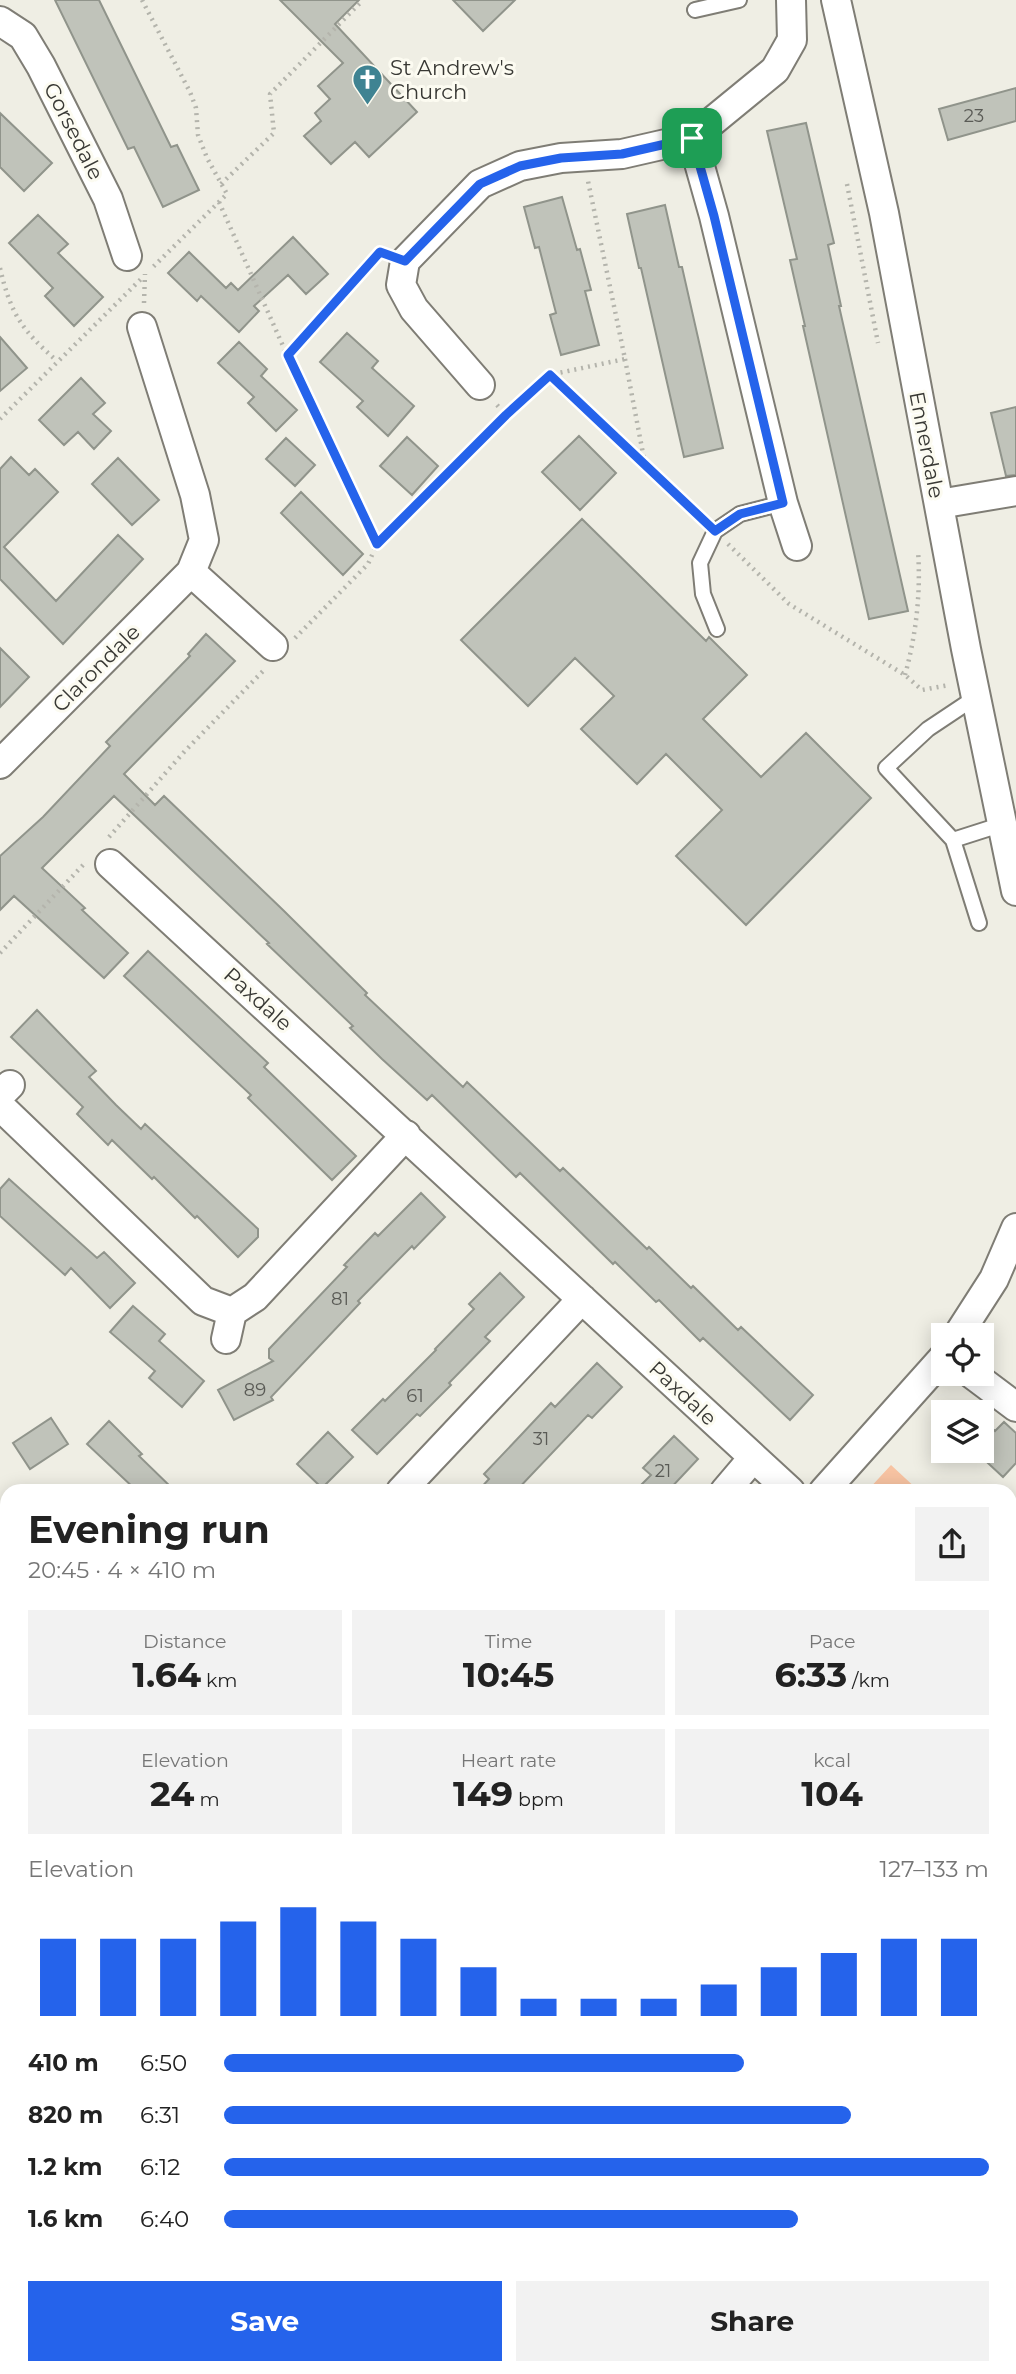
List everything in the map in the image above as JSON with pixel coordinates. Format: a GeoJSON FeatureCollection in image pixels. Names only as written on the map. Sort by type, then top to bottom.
{"type":"FeatureCollection","features":[{"type":"Feature","properties":{"kind":"street"},"geometry":{"type":"LineString","coordinates":[[480,384],[414,309],[401,285],[405,261],[480,184],[520,166],[622,154],[692,138],[775,69],[792,40],[791,0]]}},
{"type":"Feature","properties":{"kind":"street","name":"Ennerdale"},"geometry":{"type":"LineString","coordinates":[[836,0],[884,213],[1016,891]]}},
{"type":"Feature","properties":{"kind":"street","name":"Gorsedale"},"geometry":{"type":"LineString","coordinates":[[0,21],[23,36],[41,66],[107,199],[136,265]]}},
{"type":"Feature","properties":{"kind":"street"},"geometry":{"type":"LineString","coordinates":[[692,138],[714,216],[783,503],[797,546]]}},
{"type":"Feature","properties":{"kind":"street","name":"Clarondale"},"geometry":{"type":"LineString","coordinates":[[0,764],[191,572],[204,540],[195,495],[142,327]]}},
{"type":"Feature","properties":{"kind":"street"},"geometry":{"type":"LineString","coordinates":[[939,505],[1016,491]]}},
{"type":"Feature","properties":{"kind":"street"},"geometry":{"type":"LineString","coordinates":[[191,572],[279,650]]}},
{"type":"Feature","properties":{"kind":"street","name":"Paxdale"},"geometry":{"type":"LineString","coordinates":[[100,855],[782,1484]]}},
{"type":"Feature","properties":{"kind":"street"},"geometry":{"type":"LineString","coordinates":[[3,1095],[229,1325],[406,1135]]}},
{"type":"Feature","properties":{"kind":"street"},"geometry":{"type":"LineString","coordinates":[[966,1323],[994,1279],[1016,1228]]}},
{"type":"Feature","properties":{"kind":"street"},"geometry":{"type":"LineString","coordinates":[[408,1484],[582,1299]]}},
{"type":"Feature","properties":{"kind":"street"},"geometry":{"type":"LineString","coordinates":[[830,1484],[931,1371]]}},
{"type":"Feature","properties":{"kind":"street"},"geometry":{"type":"LineString","coordinates":[[988,1386],[1016,1407]]}},
{"type":"Feature","properties":{"kind":"street"},"geometry":{"type":"LineString","coordinates":[[731,1484],[753,1458]]}},
{"type":"Feature","properties":{"kind":"lane"},"geometry":{"type":"LineString","coordinates":[[695,10],[739,0]]}},
{"type":"Feature","properties":{"kind":"lane"},"geometry":{"type":"LineString","coordinates":[[717,629],[703,594],[700,563],[715,531],[740,514],[783,503]]}},
{"type":"Feature","properties":{"kind":"lane"},"geometry":{"type":"LineString","coordinates":[[975,689],[886,768],[953,840],[979,923]]}},
{"type":"Feature","properties":{"kind":"lane"},"geometry":{"type":"LineString","coordinates":[[953,840],[1003,824]]}},
{"type":"Feature","properties":{"kind":"path"},"geometry":{"type":"LineString","coordinates":[[0,419],[57,361],[136,265],[227,194],[198,135],[196,108],[190,93],[142,0]]}},
{"type":"Feature","properties":{"kind":"path"},"geometry":{"type":"LineString","coordinates":[[221,184],[274,133],[270,94],[363,0]]}},
{"type":"Feature","properties":{"kind":"path"},"geometry":{"type":"LineString","coordinates":[[583,157],[645,465]]}},
{"type":"Feature","properties":{"kind":"path"},"geometry":{"type":"LineString","coordinates":[[846,180],[880,353]]}},
{"type":"Feature","properties":{"kind":"path"},"geometry":{"type":"LineString","coordinates":[[219,201],[377,544]]}},
{"type":"Feature","properties":{"kind":"path"},"geometry":{"type":"LineString","coordinates":[[288,355],[380,252],[405,261]]}},
{"type":"Feature","properties":{"kind":"path"},"geometry":{"type":"LineString","coordinates":[[136,265],[142,327]]}},
{"type":"Feature","properties":{"kind":"path"},"geometry":{"type":"LineString","coordinates":[[0,268],[2,288],[23,328],[57,361]]}},
{"type":"Feature","properties":{"kind":"path"},"geometry":{"type":"LineString","coordinates":[[0,953],[100,855],[185,751],[279,650],[368,564],[377,544],[506,415],[550,375],[625,359]]}},
{"type":"Feature","properties":{"kind":"path"},"geometry":{"type":"LineString","coordinates":[[550,375],[789,604],[905,675],[922,690],[975,689]]}},
{"type":"Feature","properties":{"kind":"path"},"geometry":{"type":"LineString","coordinates":[[480,384],[506,415]]}},
{"type":"Feature","properties":{"kind":"path"},"geometry":{"type":"LineString","coordinates":[[905,675],[916,624],[919,575],[917,544]]}},
{"type":"Feature","properties":{"kind":"shaded area"},"geometry":{"type":"Polygon","coordinates":[[[891,1465],[911,1484],[873,1484],[891,1465]]]}},
{"type":"Feature","properties":{"kind":"building"},"geometry":{"type":"Polygon","coordinates":[[[55,0],[99,0],[171,147],[177,145],[199,190],[163,207],[134,147],[128,149],[55,0]]]}},
{"type":"Feature","properties":{"kind":"building","name":"St Andrew's Church"},"geometry":{"type":"Polygon","coordinates":[[[280,0],[359,0],[335,24],[417,112],[369,157],[355,142],[331,164],[304,136],[321,121],[315,113],[330,99],[318,86],[343,63],[280,0]]]}},
{"type":"Feature","properties":{"kind":"building"},"geometry":{"type":"Polygon","coordinates":[[[453,0],[515,0],[483,31],[453,0]]]}},
{"type":"Feature","properties":{"kind":"building"},"geometry":{"type":"Polygon","coordinates":[[[1016,88],[1016,121],[948,140],[939,109],[1016,88]]]}},
{"type":"Feature","properties":{"kind":"building"},"geometry":{"type":"Polygon","coordinates":[[[0,113],[52,163],[24,191],[0,167],[0,113]]]}},
{"type":"Feature","properties":{"kind":"building"},"geometry":{"type":"Polygon","coordinates":[[[806,123],[834,243],[828,245],[839,306],[908,611],[869,619],[803,326],[790,260],[797,259],[767,131],[806,123]]]}},
{"type":"Feature","properties":{"kind":"building"},"geometry":{"type":"Polygon","coordinates":[[[562,197],[591,290],[585,291],[599,345],[561,355],[550,315],[556,313],[539,247],[535,248],[524,207],[562,197]]]}},
{"type":"Feature","properties":{"kind":"building"},"geometry":{"type":"Polygon","coordinates":[[[665,205],[679,267],[682,267],[723,448],[684,457],[627,214],[665,205]]]}},
{"type":"Feature","properties":{"kind":"building"},"geometry":{"type":"Polygon","coordinates":[[[38,215],[68,244],[58,253],[103,297],[74,326],[45,296],[53,288],[9,243],[38,215]]]}},
{"type":"Feature","properties":{"kind":"building"},"geometry":{"type":"Polygon","coordinates":[[[293,237],[328,274],[306,294],[288,275],[254,306],[259,311],[239,332],[201,296],[197,301],[168,273],[189,252],[226,288],[231,283],[238,290],[293,237]]]}},
{"type":"Feature","properties":{"kind":"building"},"geometry":{"type":"Polygon","coordinates":[[[347,333],[378,361],[372,368],[414,406],[388,436],[357,407],[363,401],[320,362],[347,333]]]}},
{"type":"Feature","properties":{"kind":"building"},"geometry":{"type":"Polygon","coordinates":[[[0,337],[27,368],[0,391],[0,337]]]}},
{"type":"Feature","properties":{"kind":"building"},"geometry":{"type":"Polygon","coordinates":[[[239,342],[267,369],[261,376],[297,410],[276,431],[248,403],[254,397],[218,363],[239,342]]]}},
{"type":"Feature","properties":{"kind":"building"},"geometry":{"type":"Polygon","coordinates":[[[81,378],[105,403],[93,414],[111,431],[94,449],[78,432],[64,445],[39,420],[81,378]]]}},
{"type":"Feature","properties":{"kind":"building"},"geometry":{"type":"Polygon","coordinates":[[[1016,407],[1016,475],[1006,476],[991,413],[1016,407]]]}},
{"type":"Feature","properties":{"kind":"building"},"geometry":{"type":"Polygon","coordinates":[[[579,436],[616,473],[580,510],[542,472],[579,436]]]}},
{"type":"Feature","properties":{"kind":"building"},"geometry":{"type":"Polygon","coordinates":[[[407,437],[438,466],[412,495],[380,466],[407,437]]]}},
{"type":"Feature","properties":{"kind":"building"},"geometry":{"type":"Polygon","coordinates":[[[286,438],[315,465],[295,486],[266,459],[286,438]]]}},
{"type":"Feature","properties":{"kind":"building"},"geometry":{"type":"Polygon","coordinates":[[[11,457],[29,475],[35,469],[58,492],[4,547],[56,601],[118,535],[143,559],[63,644],[0,579],[0,469],[11,457]]]}},
{"type":"Feature","properties":{"kind":"building"},"geometry":{"type":"Polygon","coordinates":[[[118,458],[159,500],[132,525],[92,484],[118,458]]]}},
{"type":"Feature","properties":{"kind":"building"},"geometry":{"type":"Polygon","coordinates":[[[301,492],[363,554],[343,575],[281,513],[301,492]]]}},
{"type":"Feature","properties":{"kind":"building"},"geometry":{"type":"Polygon","coordinates":[[[582,519],[706,641],[709,637],[747,675],[703,719],[761,777],[806,733],[871,798],[746,925],[676,856],[722,810],[666,754],[637,784],[581,729],[614,696],[575,658],[528,706],[461,640],[582,519]]]}},
{"type":"Feature","properties":{"kind":"building"},"geometry":{"type":"Polygon","coordinates":[[[206,634],[235,661],[124,774],[155,805],[164,796],[367,993],[365,995],[463,1087],[467,1082],[560,1171],[563,1168],[647,1249],[649,1247],[691,1288],[693,1286],[738,1330],[741,1327],[813,1395],[790,1420],[703,1338],[700,1341],[659,1300],[656,1302],[615,1262],[613,1264],[520,1173],[516,1177],[432,1095],[427,1100],[382,1059],[350,1028],[353,1026],[267,944],[269,943],[114,796],[42,868],[128,953],[104,978],[14,896],[0,910],[0,856],[43,817],[110,746],[106,742],[190,656],[188,654],[206,634]]]}},
{"type":"Feature","properties":{"kind":"building"},"geometry":{"type":"Polygon","coordinates":[[[0,648],[29,677],[0,707],[0,648]]]}},
{"type":"Feature","properties":{"kind":"building"},"geometry":{"type":"Polygon","coordinates":[[[148,951],[268,1063],[264,1067],[356,1156],[332,1180],[248,1098],[251,1095],[124,976],[148,951]]]}},
{"type":"Feature","properties":{"kind":"building"},"geometry":{"type":"Polygon","coordinates":[[[37,1010],[96,1071],[89,1077],[116,1105],[141,1129],[145,1124],[258,1229],[258,1237],[238,1257],[197,1216],[195,1218],[112,1140],[108,1145],[77,1114],[83,1107],[11,1037],[37,1010]]]}},
{"type":"Feature","properties":{"kind":"building"},"geometry":{"type":"Polygon","coordinates":[[[9,1179],[97,1258],[104,1252],[135,1283],[110,1308],[71,1268],[65,1275],[0,1216],[0,1189],[9,1179]]]}},
{"type":"Feature","properties":{"kind":"building"},"geometry":{"type":"Polygon","coordinates":[[[421,1193],[445,1217],[358,1301],[360,1303],[271,1397],[273,1400],[234,1420],[218,1390],[273,1361],[269,1358],[269,1349],[347,1267],[344,1265],[375,1233],[378,1236],[421,1193]]]}},
{"type":"Feature","properties":{"kind":"building"},"geometry":{"type":"Polygon","coordinates":[[[500,1273],[524,1297],[485,1337],[490,1341],[449,1383],[451,1385],[377,1454],[352,1430],[436,1350],[474,1309],[469,1304],[500,1273]]]}},
{"type":"Feature","properties":{"kind":"building"},"geometry":{"type":"Polygon","coordinates":[[[133,1306],[165,1334],[159,1341],[204,1381],[182,1407],[149,1378],[155,1371],[110,1332],[133,1306]]]}},
{"type":"Feature","properties":{"kind":"building"},"geometry":{"type":"Polygon","coordinates":[[[597,1363],[622,1387],[592,1418],[588,1415],[523,1484],[484,1484],[489,1479],[484,1474],[551,1403],[555,1407],[597,1363]]]}},
{"type":"Feature","properties":{"kind":"building"},"geometry":{"type":"Polygon","coordinates":[[[51,1418],[68,1444],[30,1469],[13,1443],[51,1418]]]}},
{"type":"Feature","properties":{"kind":"building"},"geometry":{"type":"Polygon","coordinates":[[[109,1421],[168,1484],[130,1484],[87,1444],[109,1421]]]}},
{"type":"Feature","properties":{"kind":"building"},"geometry":{"type":"Polygon","coordinates":[[[1004,1422],[1016,1433],[1016,1463],[1003,1477],[988,1463],[994,1463],[994,1430],[1004,1422]]]}},
{"type":"Feature","properties":{"kind":"building"},"geometry":{"type":"Polygon","coordinates":[[[328,1432],[353,1457],[326,1484],[318,1484],[297,1464],[328,1432]]]}},
{"type":"Feature","properties":{"kind":"building"},"geometry":{"type":"Polygon","coordinates":[[[674,1436],[698,1459],[675,1484],[642,1484],[651,1475],[643,1468],[674,1436]]]}},
{"type":"Feature","properties":{"kind":"place","name":"St Andrew's Church"},"geometry":{"type":"Point","coordinates":[367,106]}},
{"type":"Feature","properties":{"kind":"route"},"geometry":{"type":"LineString","coordinates":[[692,138],[714,216],[783,503],[740,514],[715,531],[550,375],[506,415],[377,544],[288,355],[380,252],[405,261],[480,184],[520,166],[561,158],[622,154],[692,138]]}}]}
